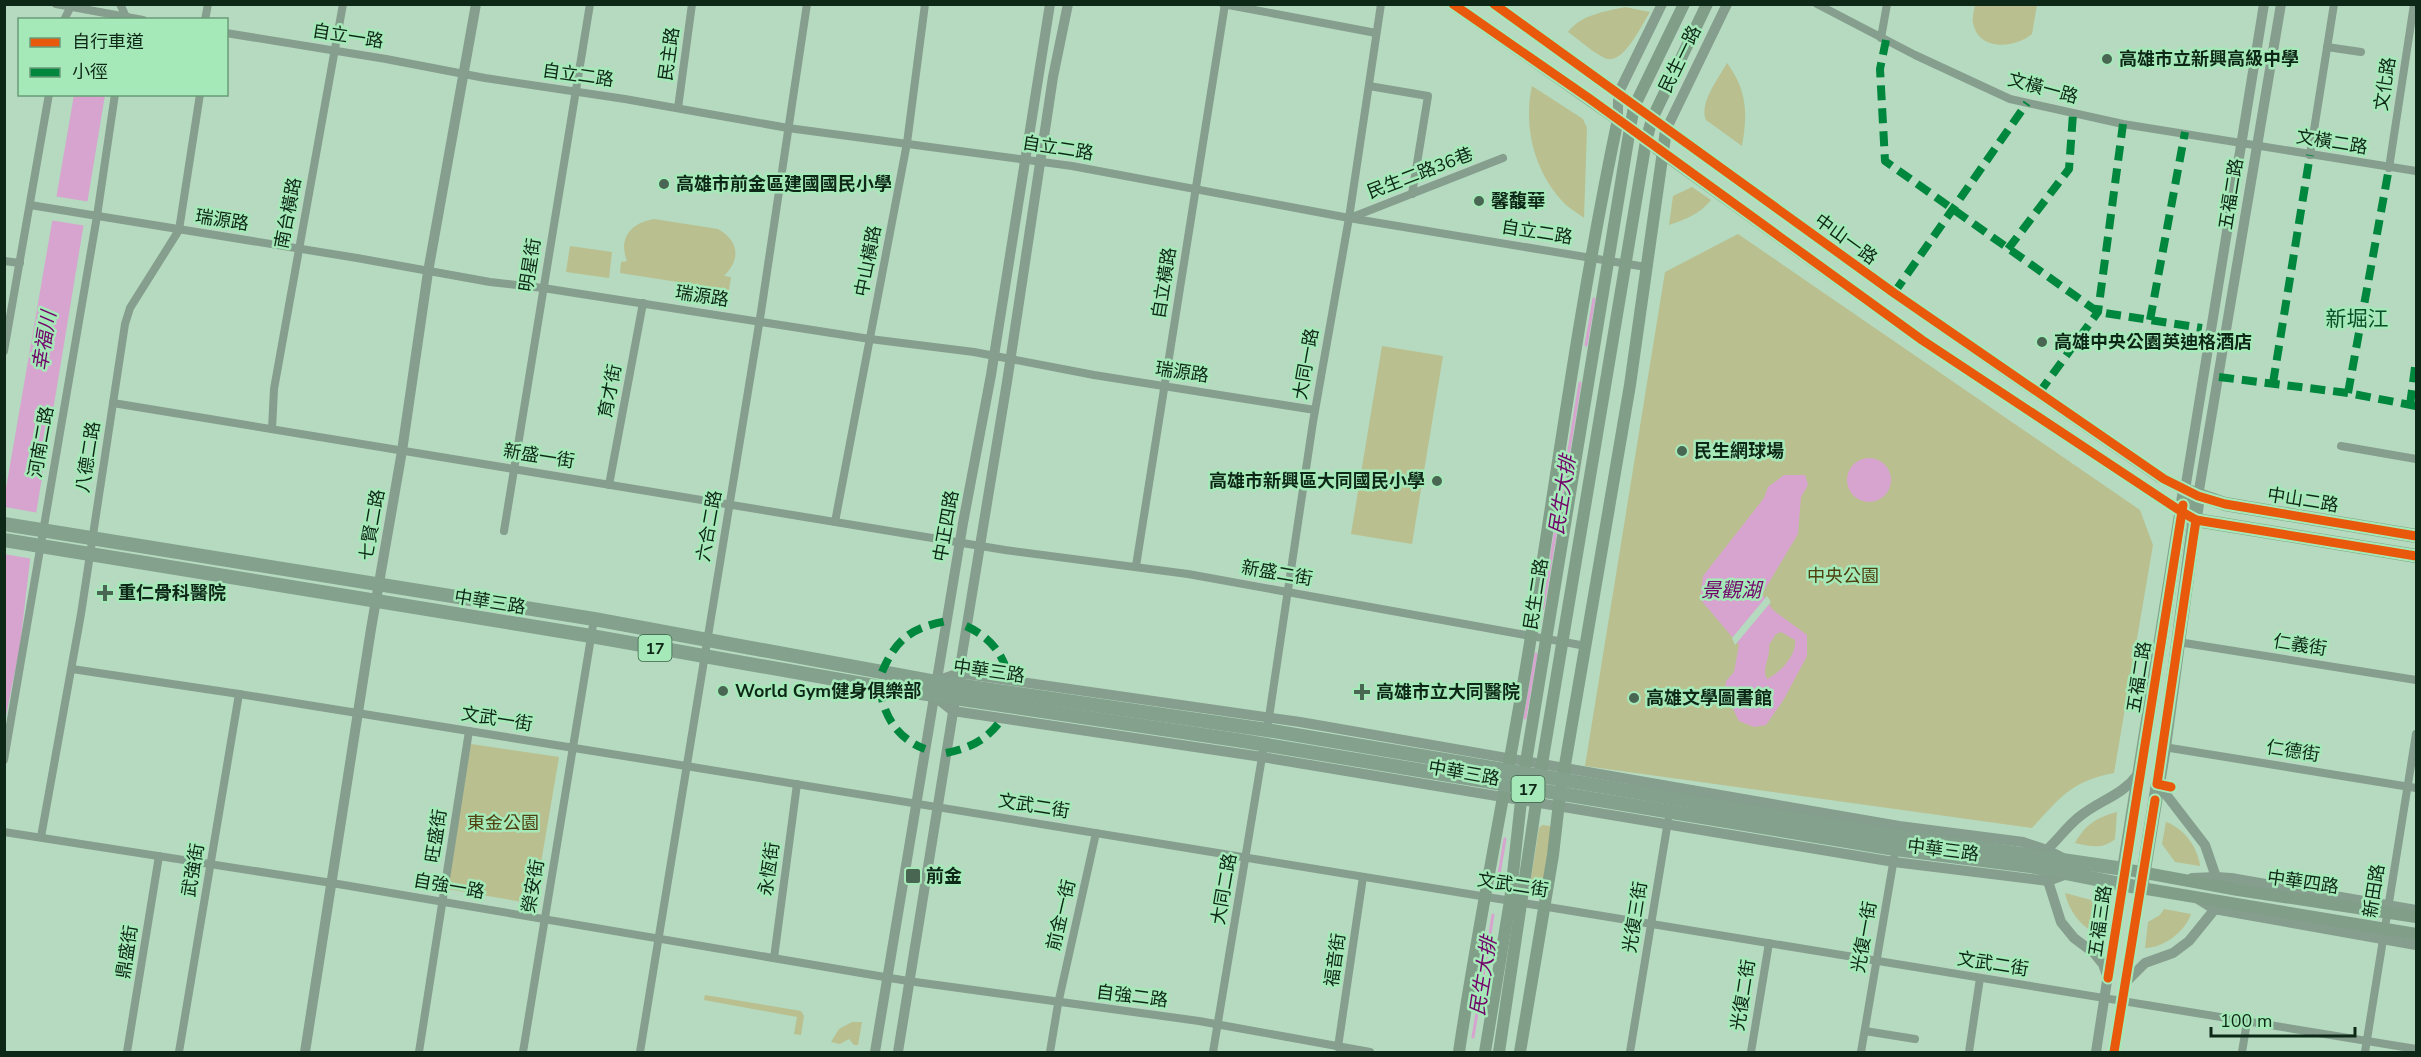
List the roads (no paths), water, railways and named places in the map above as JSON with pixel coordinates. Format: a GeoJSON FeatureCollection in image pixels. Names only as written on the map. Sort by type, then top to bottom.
{"type":"FeatureCollection","features":[{"type":"Feature","properties":{"kind":"main road","name":"中山一路"},"geometry":{"type":"LineString","coordinates":[[1453,4],[1618,119],[1922,340],[2196,519]]}},
{"type":"Feature","properties":{"kind":"main road","name":"中山一路"},"geometry":{"type":"LineString","coordinates":[[1494,4],[1894,293],[2160,477],[2185,490]]}},
{"type":"Feature","properties":{"kind":"main road","name":"民生一路"},"geometry":{"type":"LineString","coordinates":[[1634,107],[1684,4]]}},
{"type":"Feature","properties":{"kind":"main road","name":"民生一路"},"geometry":{"type":"LineString","coordinates":[[1647,141],[1652,119],[1707,4]]}},
{"type":"Feature","properties":{"kind":"main road","name":"民生二路"},"geometry":{"type":"LineString","coordinates":[[1499,1053],[1516,902],[1523,781],[1634,107]]}},
{"type":"Feature","properties":{"kind":"main road"},"geometry":{"type":"LineString","coordinates":[[1459,1053],[1484,897],[1531,637],[1592,258],[1618,119]]}},
{"type":"Feature","properties":{"kind":"main road"},"geometry":{"type":"LineString","coordinates":[[1520,1053],[1545,907],[1559,801],[1630,385],[1666,130]]}},
{"type":"Feature","properties":{"kind":"main road","name":"民生二路"},"geometry":{"type":"LineString","coordinates":[[1485,1053],[1539,783],[1647,141]]}},
{"type":"Feature","properties":{"kind":"main road","name":"中山二路"},"geometry":{"type":"LineString","coordinates":[[2185,490],[2225,504],[2416,536]]}},
{"type":"Feature","properties":{"kind":"main road","name":"五福二路"},"geometry":{"type":"LineString","coordinates":[[2124,869],[2185,490]]}},
{"type":"Feature","properties":{"kind":"main road","name":"五福二路"},"geometry":{"type":"LineString","coordinates":[[2141,888],[2164,747],[2198,496]]}},
{"type":"Feature","properties":{"kind":"main road","name":"中山二路"},"geometry":{"type":"LineString","coordinates":[[2196,519],[2416,556]]}},
{"type":"Feature","properties":{"kind":"main road","name":"17"},"geometry":{"type":"LineString","coordinates":[[4,524],[43,530]]}},
{"type":"Feature","properties":{"kind":"main road","name":"中華三路"},"geometry":{"type":"LineString","coordinates":[[43,530],[92,536],[594,619],[706,639],[935,689]]}},
{"type":"Feature","properties":{"kind":"main road","name":"17"},"geometry":{"type":"LineString","coordinates":[[4,540],[39,547]]}},
{"type":"Feature","properties":{"kind":"main road","name":"中華三路"},"geometry":{"type":"LineString","coordinates":[[39,547],[591,636],[704,657],[1266,737],[1523,781],[1539,783],[1564,773],[1670,805],[2030,866],[2124,869]]}},
{"type":"Feature","properties":{"kind":"main road","name":"中華三路"},"geometry":{"type":"LineString","coordinates":[[1539,783],[1559,801],[1670,805]]}},
{"type":"Feature","properties":{"kind":"main road","name":"中華三路"},"geometry":{"type":"LineString","coordinates":[[1896,843],[2042,854],[2066,868],[2141,888]]}},
{"type":"Feature","properties":{"kind":"main road","name":"中華四路"},"geometry":{"type":"LineString","coordinates":[[2124,869],[2238,891],[2388,909],[2416,917]]}},
{"type":"Feature","properties":{"kind":"main road","name":"中華四路"},"geometry":{"type":"LineString","coordinates":[[2141,888],[2198,899],[2217,906],[2384,934],[2416,934]]}},
{"type":"Feature","properties":{"kind":"street"},"geometry":{"type":"LineString","coordinates":[[56,4],[124,17],[120,4]]}},
{"type":"Feature","properties":{"kind":"street","name":"南台橫路"},"geometry":{"type":"LineString","coordinates":[[273,429],[274,389],[297,249],[343,4]]}},
{"type":"Feature","properties":{"kind":"street","name":"七賢二路"},"geometry":{"type":"LineString","coordinates":[[305,1053],[402,451],[428,272],[476,4]]}},
{"type":"Feature","properties":{"kind":"street","name":"明星街"},"geometry":{"type":"LineString","coordinates":[[504,531],[590,4]]}},
{"type":"Feature","properties":{"kind":"street","name":"民主路"},"geometry":{"type":"LineString","coordinates":[[678,108],[692,4]]}},
{"type":"Feature","properties":{"kind":"street","name":"六合二路"},"geometry":{"type":"LineString","coordinates":[[640,1053],[759,322],[807,4]]}},
{"type":"Feature","properties":{"kind":"street","name":"中山橫路"},"geometry":{"type":"LineString","coordinates":[[836,522],[907,143],[925,4]]}},
{"type":"Feature","properties":{"kind":"street","name":"中正四路"},"geometry":{"type":"LineString","coordinates":[[875,1053],[960,542],[994,356],[1050,4]]}},
{"type":"Feature","properties":{"kind":"street","name":"中正四路"},"geometry":{"type":"LineString","coordinates":[[898,1053],[1011,359],[1053,78],[1068,4]]}},
{"type":"Feature","properties":{"kind":"street","name":"大同一路"},"geometry":{"type":"LineString","coordinates":[[1266,737],[1315,410],[1349,218],[1381,4]]}},
{"type":"Feature","properties":{"kind":"street"},"geometry":{"type":"LineString","coordinates":[[1618,119],[1618,94],[1662,4]]}},
{"type":"Feature","properties":{"kind":"street","name":"民生一路"},"geometry":{"type":"LineString","coordinates":[[1666,130],[1727,4]]}},
{"type":"Feature","properties":{"kind":"street","name":"文橫一路"},"geometry":{"type":"LineString","coordinates":[[1818,4],[1881,38],[2010,99],[2084,116],[2185,132],[2242,144]]}},
{"type":"Feature","properties":{"kind":"street"},"geometry":{"type":"LineString","coordinates":[[1881,38],[1887,4]]}},
{"type":"Feature","properties":{"kind":"street","name":"五福二路"},"geometry":{"type":"LineString","coordinates":[[2185,490],[2264,4]]}},
{"type":"Feature","properties":{"kind":"street","name":"五福二路"},"geometry":{"type":"LineString","coordinates":[[2198,496],[2281,4]]}},
{"type":"Feature","properties":{"kind":"street"},"geometry":{"type":"LineString","coordinates":[[2310,155],[2334,4]]}},
{"type":"Feature","properties":{"kind":"street","name":"文化路"},"geometry":{"type":"LineString","coordinates":[[2389,168],[2414,4]]}},
{"type":"Feature","properties":{"kind":"street"},"geometry":{"type":"LineString","coordinates":[[1225,5],[1376,33]]}},
{"type":"Feature","properties":{"kind":"street","name":"自立橫路"},"geometry":{"type":"LineString","coordinates":[[1136,566],[1225,5]]}},
{"type":"Feature","properties":{"kind":"street","name":"自立一路"},"geometry":{"type":"LineString","coordinates":[[228,33],[336,50],[464,74]]}},
{"type":"Feature","properties":{"kind":"street"},"geometry":{"type":"LineString","coordinates":[[2327,47],[2361,52]]}},
{"type":"Feature","properties":{"kind":"street","name":"自立二路"},"geometry":{"type":"LineString","coordinates":[[464,74],[788,128],[1041,161],[1349,218],[1646,267]]}},
{"type":"Feature","properties":{"kind":"street"},"geometry":{"type":"LineString","coordinates":[[1369,86],[1428,96],[1412,194]]}},
{"type":"Feature","properties":{"kind":"street"},"geometry":{"type":"LineString","coordinates":[[4,351],[20,263],[34,205],[49,96]]}},
{"type":"Feature","properties":{"kind":"street","name":"河南二路"},"geometry":{"type":"LineString","coordinates":[[4,760],[97,216],[115,96]]}},
{"type":"Feature","properties":{"kind":"street","name":"八德二路"},"geometry":{"type":"LineString","coordinates":[[41,837],[72,669],[125,324],[130,308],[179,230],[200,96]]}},
{"type":"Feature","properties":{"kind":"street","name":"文橫二路"},"geometry":{"type":"LineString","coordinates":[[2242,144],[2416,171]]}},
{"type":"Feature","properties":{"kind":"street","name":"民生二路36巷"},"geometry":{"type":"LineString","coordinates":[[1349,218],[1503,158]]}},
{"type":"Feature","properties":{"kind":"street","name":"瑞源路"},"geometry":{"type":"LineString","coordinates":[[34,205],[490,282],[994,356],[1315,410]]}},
{"type":"Feature","properties":{"kind":"street"},"geometry":{"type":"LineString","coordinates":[[4,261],[20,263]]}},
{"type":"Feature","properties":{"kind":"street","name":"育才街"},"geometry":{"type":"LineString","coordinates":[[609,485],[643,303]]}},
{"type":"Feature","properties":{"kind":"street","name":"新盛一街"},"geometry":{"type":"LineString","coordinates":[[113,403],[960,542]]}},
{"type":"Feature","properties":{"kind":"street"},"geometry":{"type":"LineString","coordinates":[[2341,446],[2416,459]]}},
{"type":"Feature","properties":{"kind":"street","name":"新盛二街"},"geometry":{"type":"LineString","coordinates":[[960,542],[1136,566],[1289,591],[1586,646]]}},
{"type":"Feature","properties":{"kind":"street","name":"榮安街"},"geometry":{"type":"LineString","coordinates":[[523,1053],[594,619]]}},
{"type":"Feature","properties":{"kind":"street","name":"仁義街"},"geometry":{"type":"LineString","coordinates":[[2178,642],[2416,680]]}},
{"type":"Feature","properties":{"kind":"street","name":"文武一街"},"geometry":{"type":"LineString","coordinates":[[72,669],[359,713],[916,804]]}},
{"type":"Feature","properties":{"kind":"street","name":"中華三路"},"geometry":{"type":"LineString","coordinates":[[935,689],[1266,737],[1539,783]]}},
{"type":"Feature","properties":{"kind":"street","name":"武強街"},"geometry":{"type":"LineString","coordinates":[[179,1053],[239,694]]}},
{"type":"Feature","properties":{"kind":"street","name":"旺盛街"},"geometry":{"type":"LineString","coordinates":[[419,1053],[469,731]]}},
{"type":"Feature","properties":{"kind":"street","name":"新田路"},"geometry":{"type":"LineString","coordinates":[[2365,1053],[2388,909],[2412,787],[2416,734]]}},
{"type":"Feature","properties":{"kind":"street","name":"大同二路"},"geometry":{"type":"LineString","coordinates":[[1213,1053],[1266,737]]}},
{"type":"Feature","properties":{"kind":"street","name":"仁德街"},"geometry":{"type":"LineString","coordinates":[[2164,747],[2412,787]]}},
{"type":"Feature","properties":{"kind":"street"},"geometry":{"type":"LineString","coordinates":[[2042,854],[2079,817],[2098,803],[2118,795],[2141,770]]}},
{"type":"Feature","properties":{"kind":"street"},"geometry":{"type":"LineString","coordinates":[[2159,775],[2168,797],[2205,845],[2216,877]]}},
{"type":"Feature","properties":{"kind":"street","name":"永恆街"},"geometry":{"type":"LineString","coordinates":[[774,958],[797,784]]}},
{"type":"Feature","properties":{"kind":"street","name":"文武二街"},"geometry":{"type":"LineString","coordinates":[[916,804],[2416,1049]]}},
{"type":"Feature","properties":{"kind":"street","name":"中華三路"},"geometry":{"type":"LineString","coordinates":[[1670,805],[1896,843],[2048,881]]}},
{"type":"Feature","properties":{"kind":"street","name":"光復三街"},"geometry":{"type":"LineString","coordinates":[[1630,1053],[1670,805]]}},
{"type":"Feature","properties":{"kind":"street","name":"自強一路"},"geometry":{"type":"LineString","coordinates":[[4,832],[332,883],[888,977]]}},
{"type":"Feature","properties":{"kind":"street","name":"前金一街"},"geometry":{"type":"LineString","coordinates":[[1050,1053],[1058,1004],[1096,833]]}},
{"type":"Feature","properties":{"kind":"street","name":"光復一街"},"geometry":{"type":"LineString","coordinates":[[1861,1053],[1896,843]]}},
{"type":"Feature","properties":{"kind":"street","name":"鼎盛街"},"geometry":{"type":"LineString","coordinates":[[127,1053],[159,856]]}},
{"type":"Feature","properties":{"kind":"street"},"geometry":{"type":"LineString","coordinates":[[2066,868],[2048,881],[2055,908],[2061,922],[2074,938],[2094,953],[2103,964],[2108,978]]}},
{"type":"Feature","properties":{"kind":"street","name":"五福三路"},"geometry":{"type":"LineString","coordinates":[[2096,1053],[2124,869]]}},
{"type":"Feature","properties":{"kind":"street","name":"福音街"},"geometry":{"type":"LineString","coordinates":[[1338,1047],[1364,877]]}},
{"type":"Feature","properties":{"kind":"street","name":"中華四路"},"geometry":{"type":"LineString","coordinates":[[2185,879],[2216,877],[2388,909],[2416,910]]}},
{"type":"Feature","properties":{"kind":"street","name":"五福三路"},"geometry":{"type":"LineString","coordinates":[[2114,1053],[2141,888]]}},
{"type":"Feature","properties":{"kind":"street"},"geometry":{"type":"LineString","coordinates":[[2125,983],[2145,963],[2173,953],[2189,940],[2217,906]]}},
{"type":"Feature","properties":{"kind":"street","name":"中華四路"},"geometry":{"type":"LineString","coordinates":[[2384,934],[2416,945]]}},
{"type":"Feature","properties":{"kind":"street","name":"光復二街"},"geometry":{"type":"LineString","coordinates":[[1750,1053],[1769,944]]}},
{"type":"Feature","properties":{"kind":"street","name":"自強二路"},"geometry":{"type":"LineString","coordinates":[[888,977],[1058,1004],[1151,1015],[1370,1053]]}},
{"type":"Feature","properties":{"kind":"street"},"geometry":{"type":"LineString","coordinates":[[1969,1053],[1980,978]]}},
{"type":"Feature","properties":{"kind":"street"},"geometry":{"type":"LineString","coordinates":[[2242,1053],[2247,1022]]}},
{"type":"Feature","properties":{"kind":"street"},"geometry":{"type":"LineString","coordinates":[[1865,1031],[1915,1040]]}},
{"type":"Feature","properties":{"kind":"water","name":"幸福川"},"geometry":{"type":"Polygon","coordinates":[[[74,96],[105,96],[34,526],[20,646],[5,721],[5,494],[74,96]]]}},
{"type":"Feature","properties":{"kind":"water"},"geometry":{"type":"Polygon","coordinates":[[[1869,458],[1878,459],[1885,464],[1890,471],[1890,489],[1885,496],[1878,501],[1869,502],[1860,501],[1853,496],[1848,489],[1847,480],[1848,471],[1853,464],[1860,459],[1869,458]]]}},
{"type":"Feature","properties":{"kind":"water","name":"景觀湖"},"geometry":{"type":"Polygon","coordinates":[[[1784,475],[1805,475],[1808,485],[1801,497],[1798,534],[1762,594],[1773,610],[1807,635],[1807,656],[1784,699],[1766,725],[1754,727],[1739,721],[1733,709],[1723,702],[1726,681],[1734,672],[1739,645],[1700,599],[1703,576],[1764,498],[1768,487],[1784,475]],[[1781,632],[1776,634],[1769,645],[1765,671],[1767,679],[1787,663],[1793,652],[1795,640],[1781,632]]]}},
{"type":"Feature","properties":{"kind":"waterway","name":"民生大排"},"geometry":{"type":"LineString","coordinates":[[1586,345],[1594,299]]}},
{"type":"Feature","properties":{"kind":"waterway","name":"民生大排"},"geometry":{"type":"LineString","coordinates":[[1543,608],[1580,383]]}},
{"type":"Feature","properties":{"kind":"waterway","name":"民生大排"},"geometry":{"type":"LineString","coordinates":[[1525,718],[1536,654]]}},
{"type":"Feature","properties":{"kind":"waterway","name":"民生大排"},"geometry":{"type":"LineString","coordinates":[[1498,880],[1505,839]]}},
{"type":"Feature","properties":{"kind":"waterway","name":"民生大排"},"geometry":{"type":"LineString","coordinates":[[1473,1037],[1493,915]]}},
{"type":"Feature","properties":{"kind":"place","name":"高雄市立新興高級中學"},"geometry":{"type":"Point","coordinates":[2107,59]}},
{"type":"Feature","properties":{"kind":"place","name":"高雄市前金區建國國民小學"},"geometry":{"type":"Point","coordinates":[664,184]}},
{"type":"Feature","properties":{"kind":"place","name":"馨馥華"},"geometry":{"type":"Point","coordinates":[1479,201]}},
{"type":"Feature","properties":{"kind":"place","name":"高雄中央公園英迪格酒店"},"geometry":{"type":"Point","coordinates":[2042,342]}},
{"type":"Feature","properties":{"kind":"place","name":"民生網球場"},"geometry":{"type":"Point","coordinates":[1682,451]}},
{"type":"Feature","properties":{"kind":"place","name":"高雄市新興區大同國民小學"},"geometry":{"type":"Point","coordinates":[1437,481]}},
{"type":"Feature","properties":{"kind":"place","name":"重仁骨科醫院"},"geometry":{"type":"Point","coordinates":[105,593]}},
{"type":"Feature","properties":{"kind":"place","name":"World Gym健身俱樂部"},"geometry":{"type":"Point","coordinates":[723,691]}},
{"type":"Feature","properties":{"kind":"place","name":"高雄市立大同醫院"},"geometry":{"type":"Point","coordinates":[1362,692]}},
{"type":"Feature","properties":{"kind":"place","name":"高雄文學圖書館"},"geometry":{"type":"Point","coordinates":[1634,698]}},
{"type":"Feature","properties":{"kind":"place","name":"前金"},"geometry":{"type":"Point","coordinates":[913,876]}},
{"type":"Feature","properties":{"kind":"district","name":"新堀江"},"geometry":{"type":"Point","coordinates":[2357,319]}},
{"type":"Feature","properties":{"kind":"park label","name":"中央公園"},"geometry":{"type":"Point","coordinates":[1843,576]}},
{"type":"Feature","properties":{"kind":"park label","name":"東金公園"},"geometry":{"type":"Point","coordinates":[503,823]}}]}
